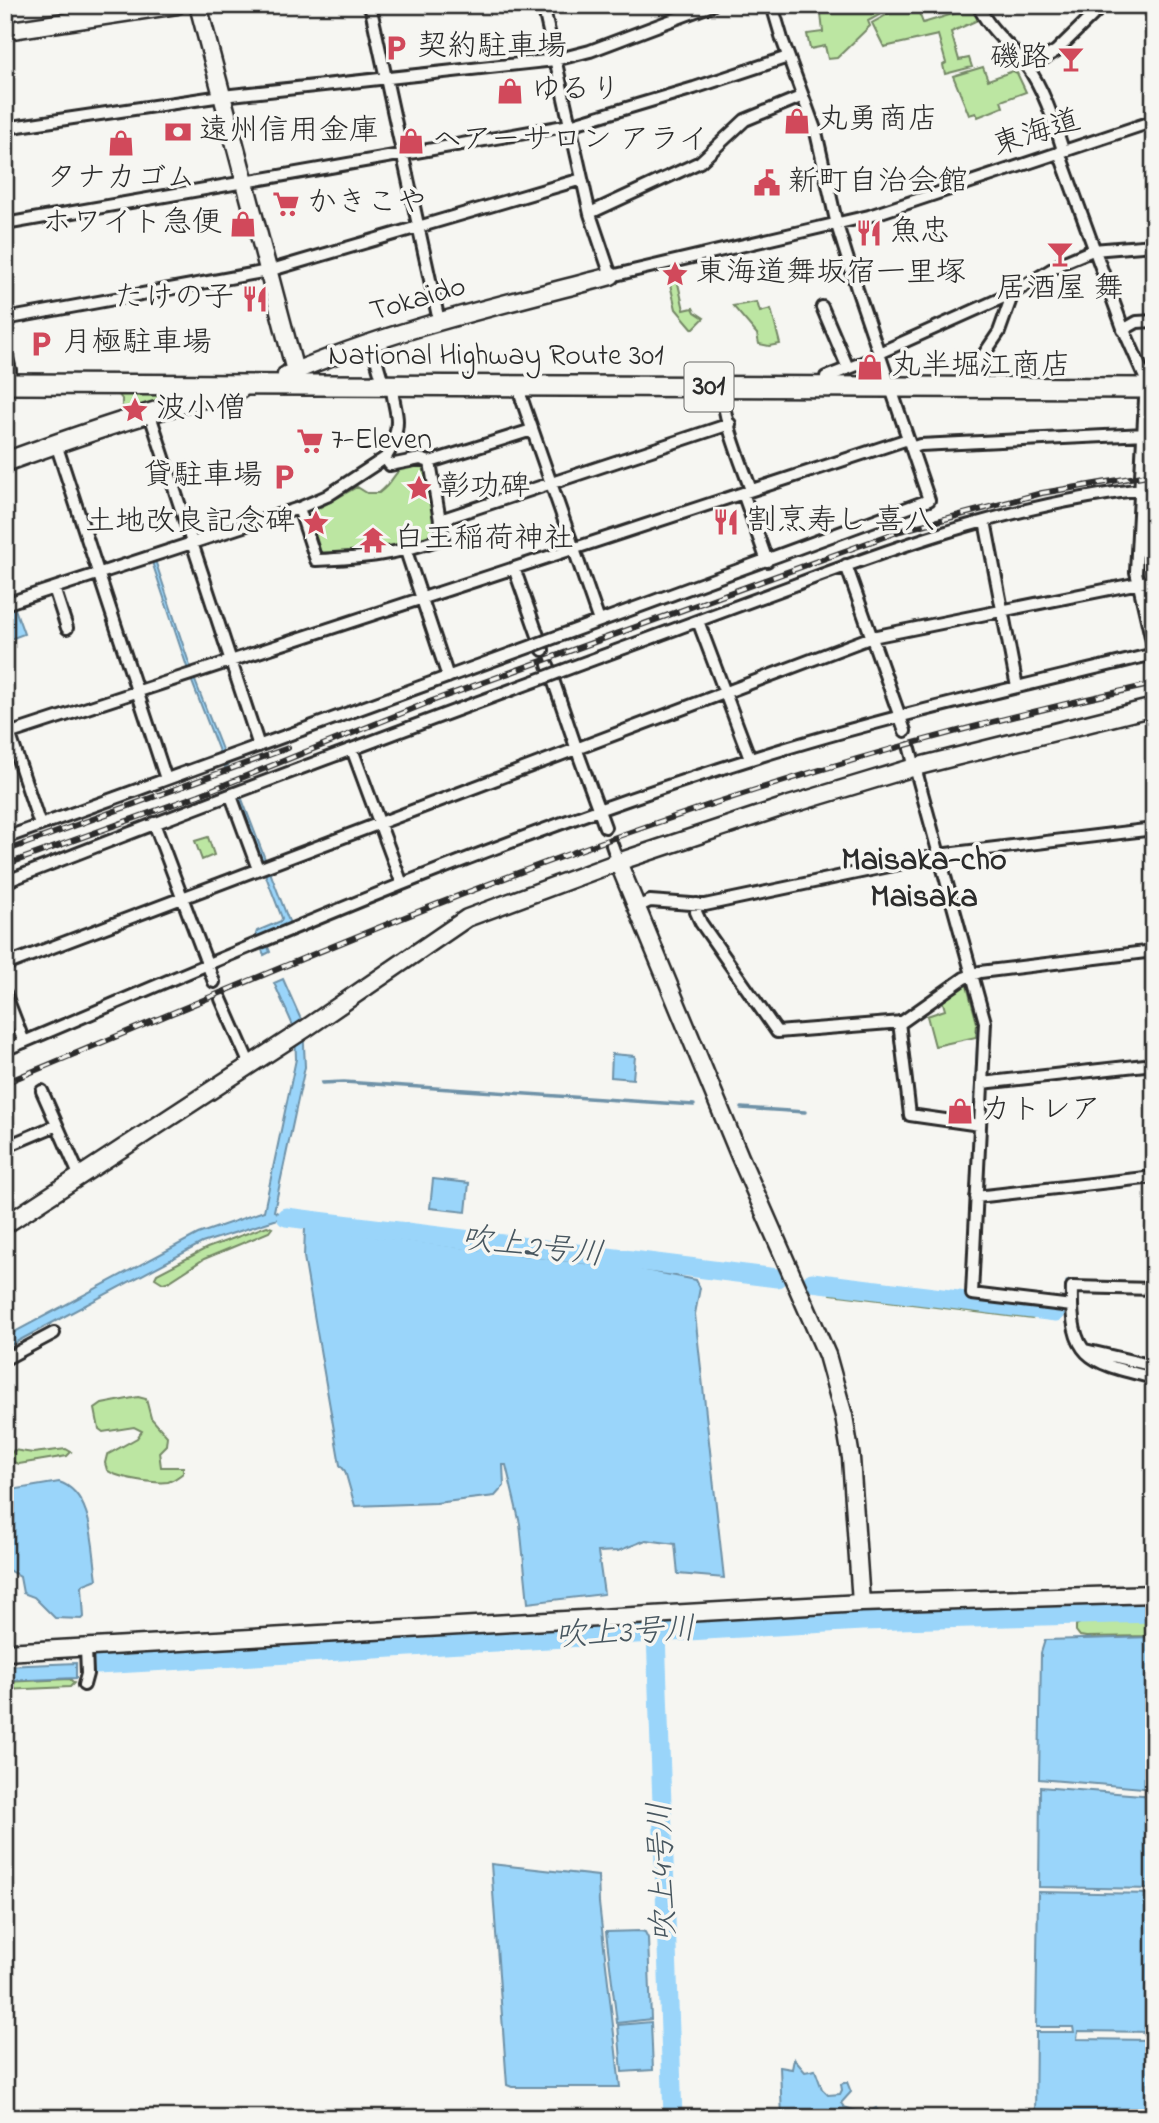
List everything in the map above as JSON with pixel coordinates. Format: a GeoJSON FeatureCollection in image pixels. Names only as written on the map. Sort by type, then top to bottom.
{"type":"FeatureCollection","features":[{"type":"Feature","properties":{"kind":"highway","name":"National Highway Route 301"},"geometry":{"type":"LineString","coordinates":[[8,384],[264,384],[295,378],[521,386],[1151,388]]}},
{"type":"Feature","properties":{"kind":"main road"},"geometry":{"type":"LineString","coordinates":[[5,462],[223,393],[264,384]]}},
{"type":"Feature","properties":{"kind":"street"},"geometry":{"type":"LineString","coordinates":[[5,31],[177,5]]}},
{"type":"Feature","properties":{"kind":"street"},"geometry":{"type":"LineString","coordinates":[[198,5],[295,378]]}},
{"type":"Feature","properties":{"kind":"street"},"geometry":{"type":"LineString","coordinates":[[370,5],[439,321]]}},
{"type":"Feature","properties":{"kind":"street"},"geometry":{"type":"LineString","coordinates":[[543,5],[590,213],[611,276]]}},
{"type":"Feature","properties":{"kind":"street"},"geometry":{"type":"LineString","coordinates":[[5,128],[222,96],[555,60],[590,51],[712,5]]}},
{"type":"Feature","properties":{"kind":"street"},"geometry":{"type":"LineString","coordinates":[[5,838],[542,645],[599,621],[929,500],[837,225],[816,132],[772,5]]}},
{"type":"Feature","properties":{"kind":"street"},"geometry":{"type":"LineString","coordinates":[[5,1050],[402,884],[599,811],[750,759],[901,715],[1154,652],[1136,572],[1148,488],[1145,434],[1151,388],[1123,330],[1093,250],[1049,110],[1028,68],[985,19],[978,5]]}},
{"type":"Feature","properties":{"kind":"street"},"geometry":{"type":"LineString","coordinates":[[1028,68],[1056,51],[1096,12],[1099,5]]}},
{"type":"Feature","properties":{"kind":"street"},"geometry":{"type":"LineString","coordinates":[[5,224],[570,125],[788,57]]}},
{"type":"Feature","properties":{"kind":"street"},"geometry":{"type":"LineString","coordinates":[[590,213],[700,162],[745,120],[803,96]]}},
{"type":"Feature","properties":{"kind":"street","name":"東海道"},"geometry":{"type":"LineString","coordinates":[[611,276],[837,225],[1154,121]]}},
{"type":"Feature","properties":{"kind":"street"},"geometry":{"type":"LineString","coordinates":[[5,318],[268,271],[582,178]]}},
{"type":"Feature","properties":{"kind":"street"},"geometry":{"type":"LineString","coordinates":[[826,388],[826,377],[1013,293],[1062,263],[1093,250],[1154,245]]}},
{"type":"Feature","properties":{"kind":"street","name":"Tokaido"},"geometry":{"type":"LineString","coordinates":[[295,378],[372,342],[439,321],[611,276]]}},
{"type":"Feature","properties":{"kind":"street"},"geometry":{"type":"LineString","coordinates":[[968,388],[968,378],[999,332],[1013,293]]}},
{"type":"Feature","properties":{"kind":"street"},"geometry":{"type":"LineString","coordinates":[[822,307],[848,368]]}},
{"type":"Feature","properties":{"kind":"street"},"geometry":{"type":"LineString","coordinates":[[1123,330],[1137,322],[1154,321]]}},
{"type":"Feature","properties":{"kind":"street"},"geometry":{"type":"LineString","coordinates":[[5,604],[299,508],[327,496],[385,458],[391,449],[398,420],[372,342]]}},
{"type":"Feature","properties":{"kind":"street"},"geometry":{"type":"LineString","coordinates":[[5,350],[10,370],[8,384]]}},
{"type":"Feature","properties":{"kind":"street"},"geometry":{"type":"LineString","coordinates":[[521,386],[520,397],[599,621]]}},
{"type":"Feature","properties":{"kind":"street"},"geometry":{"type":"LineString","coordinates":[[722,387],[722,399],[767,561]]}},
{"type":"Feature","properties":{"kind":"street"},"geometry":{"type":"LineString","coordinates":[[150,415],[259,746]]}},
{"type":"Feature","properties":{"kind":"street"},"geometry":{"type":"LineString","coordinates":[[440,520],[730,424]]}},
{"type":"Feature","properties":{"kind":"street"},"geometry":{"type":"LineString","coordinates":[[385,458],[390,465],[419,458],[430,461],[532,430]]}},
{"type":"Feature","properties":{"kind":"street"},"geometry":{"type":"LineString","coordinates":[[7,734],[747,491],[910,444],[1145,434]]}},
{"type":"Feature","properties":{"kind":"street"},"geometry":{"type":"LineString","coordinates":[[56,444],[166,779]]}},
{"type":"Feature","properties":{"kind":"street"},"geometry":{"type":"LineString","coordinates":[[299,508],[316,560],[370,558],[407,551],[443,538],[430,461]]}},
{"type":"Feature","properties":{"kind":"street"},"geometry":{"type":"LineString","coordinates":[[5,882],[154,823],[846,565],[985,521],[1082,499],[1148,488]]}},
{"type":"Feature","properties":{"kind":"street"},"geometry":{"type":"LineString","coordinates":[[985,521],[1017,687]]}},
{"type":"Feature","properties":{"kind":"street"},"geometry":{"type":"LineString","coordinates":[[407,551],[448,677]]}},
{"type":"Feature","properties":{"kind":"street"},"geometry":{"type":"LineString","coordinates":[[846,565],[905,731]]}},
{"type":"Feature","properties":{"kind":"street"},"geometry":{"type":"LineString","coordinates":[[514,568],[542,645]]}},
{"type":"Feature","properties":{"kind":"street"},"geometry":{"type":"LineString","coordinates":[[5,965],[873,637],[1154,580]]}},
{"type":"Feature","properties":{"kind":"street"},"geometry":{"type":"LineString","coordinates":[[54,588],[67,628]]}},
{"type":"Feature","properties":{"kind":"street"},"geometry":{"type":"LineString","coordinates":[[698,621],[750,759]]}},
{"type":"Feature","properties":{"kind":"street"},"geometry":{"type":"LineString","coordinates":[[548,665],[605,827]]}},
{"type":"Feature","properties":{"kind":"street"},"geometry":{"type":"LineString","coordinates":[[5,1225],[250,1065],[467,918],[755,815],[915,767],[1154,707]]}},
{"type":"Feature","properties":{"kind":"street"},"geometry":{"type":"LineString","coordinates":[[5,720],[7,734],[40,825]]}},
{"type":"Feature","properties":{"kind":"street"},"geometry":{"type":"LineString","coordinates":[[352,749],[402,884]]}},
{"type":"Feature","properties":{"kind":"street"},"geometry":{"type":"LineString","coordinates":[[910,749],[985,1022],[972,1294],[1072,1306]]}},
{"type":"Feature","properties":{"kind":"street"},"geometry":{"type":"LineString","coordinates":[[235,795],[263,867]]}},
{"type":"Feature","properties":{"kind":"street"},"geometry":{"type":"LineString","coordinates":[[154,823],[214,982]]}},
{"type":"Feature","properties":{"kind":"street"},"geometry":{"type":"LineString","coordinates":[[636,906],[650,901],[705,905],[939,855],[1154,829]]}},
{"type":"Feature","properties":{"kind":"street"},"geometry":{"type":"LineString","coordinates":[[612,845],[743,1164],[819,1335],[833,1375],[851,1458],[861,1603]]}},
{"type":"Feature","properties":{"kind":"street"},"geometry":{"type":"LineString","coordinates":[[697,904],[696,912],[701,923],[776,1032],[899,1022],[964,978],[980,972],[1154,951]]}},
{"type":"Feature","properties":{"kind":"street"},"geometry":{"type":"LineString","coordinates":[[5,993],[24,1042]]}},
{"type":"Feature","properties":{"kind":"street"},"geometry":{"type":"LineString","coordinates":[[221,999],[250,1065]]}},
{"type":"Feature","properties":{"kind":"street"},"geometry":{"type":"LineString","coordinates":[[899,1022],[910,1115],[980,1125]]}},
{"type":"Feature","properties":{"kind":"street"},"geometry":{"type":"LineString","coordinates":[[982,1083],[1154,1064]]}},
{"type":"Feature","properties":{"kind":"street"},"geometry":{"type":"LineString","coordinates":[[42,1091],[80,1177]]}},
{"type":"Feature","properties":{"kind":"street"},"geometry":{"type":"LineString","coordinates":[[5,1147],[57,1125]]}},
{"type":"Feature","properties":{"kind":"street"},"geometry":{"type":"LineString","coordinates":[[976,1197],[1154,1177]]}},
{"type":"Feature","properties":{"kind":"street"},"geometry":{"type":"LineString","coordinates":[[1154,1289],[1072,1287],[1074,1333],[1084,1350],[1103,1364],[1154,1378]]}},
{"type":"Feature","properties":{"kind":"street"},"geometry":{"type":"LineString","coordinates":[[5,1359],[54,1333]]}},
{"type":"Feature","properties":{"kind":"street"},"geometry":{"type":"LineString","coordinates":[[1084,1350],[1154,1366]]}},
{"type":"Feature","properties":{"kind":"street"},"geometry":{"type":"LineString","coordinates":[[5,1652],[861,1603],[1154,1594]]}},
{"type":"Feature","properties":{"kind":"street"},"geometry":{"type":"LineString","coordinates":[[84,1685],[87,1674],[86,1648]]}},
{"type":"Feature","properties":{"kind":"green space"},"geometry":{"type":"Polygon","coordinates":[[[820,5],[889,5],[890,9],[868,21],[870,26],[837,58],[828,59],[825,46],[810,49],[807,34],[823,32],[820,5]]]}},
{"type":"Feature","properties":{"kind":"green space"},"geometry":{"type":"Polygon","coordinates":[[[899,5],[916,5],[923,23],[973,8],[980,19],[951,32],[959,60],[969,58],[972,67],[945,74],[943,65],[946,63],[938,35],[884,47],[872,23],[899,8],[899,5]]]}},
{"type":"Feature","properties":{"kind":"green space"},"geometry":{"type":"Polygon","coordinates":[[[983,67],[988,80],[1013,71],[1017,73],[1026,92],[1001,101],[1003,107],[978,117],[976,113],[969,115],[953,76],[983,67]]]}},
{"type":"Feature","properties":{"kind":"green space"},"geometry":{"type":"Polygon","coordinates":[[[675,270],[684,310],[693,308],[704,318],[693,329],[676,309],[667,272],[675,270]]]}},
{"type":"Feature","properties":{"kind":"green space"},"geometry":{"type":"Polygon","coordinates":[[[757,302],[760,312],[771,309],[780,344],[759,344],[757,334],[733,306],[757,302]]]}},
{"type":"Feature","properties":{"kind":"green space"},"geometry":{"type":"Polygon","coordinates":[[[185,392],[185,398],[126,416],[126,407],[122,407],[122,399],[118,394],[185,392]]]}},
{"type":"Feature","properties":{"kind":"green space"},"geometry":{"type":"Polygon","coordinates":[[[424,464],[427,468],[437,532],[435,536],[406,548],[319,556],[309,527],[312,512],[357,487],[367,493],[379,493],[400,470],[424,464]]]}},
{"type":"Feature","properties":{"kind":"green space"},"geometry":{"type":"Polygon","coordinates":[[[208,837],[214,855],[202,860],[195,841],[208,837]]]}},
{"type":"Feature","properties":{"kind":"green space"},"geometry":{"type":"Polygon","coordinates":[[[966,982],[977,1023],[976,1037],[935,1046],[927,1016],[945,1010],[942,999],[966,982]]]}},
{"type":"Feature","properties":{"kind":"green space"},"geometry":{"type":"Polygon","coordinates":[[[267,1226],[272,1228],[269,1232],[204,1259],[170,1281],[163,1283],[155,1278],[157,1274],[207,1248],[267,1226]]]}},
{"type":"Feature","properties":{"kind":"green space"},"geometry":{"type":"Polygon","coordinates":[[[832,1287],[1033,1312],[1036,1316],[1032,1319],[831,1294],[828,1290],[832,1287]]]}},
{"type":"Feature","properties":{"kind":"green space"},"geometry":{"type":"Polygon","coordinates":[[[138,1397],[146,1399],[151,1418],[167,1436],[166,1445],[159,1452],[161,1467],[183,1467],[183,1473],[168,1482],[136,1480],[107,1470],[107,1455],[137,1438],[142,1431],[134,1427],[103,1432],[99,1429],[95,1409],[102,1404],[138,1397]]]}},
{"type":"Feature","properties":{"kind":"green space"},"geometry":{"type":"Polygon","coordinates":[[[66,1449],[71,1452],[67,1456],[19,1464],[10,1461],[9,1456],[14,1450],[33,1453],[66,1449]]]}},
{"type":"Feature","properties":{"kind":"green space"},"geometry":{"type":"Polygon","coordinates":[[[1154,1618],[1154,1636],[1086,1637],[1080,1636],[1076,1631],[1076,1625],[1086,1620],[1154,1618]]]}},
{"type":"Feature","properties":{"kind":"green space"},"geometry":{"type":"Polygon","coordinates":[[[70,1679],[74,1683],[70,1687],[5,1690],[5,1682],[70,1679]]]}},
{"type":"Feature","properties":{"kind":"water"},"geometry":{"type":"Polygon","coordinates":[[[155,560],[191,669],[188,670],[152,562],[155,560]]]}},
{"type":"Feature","properties":{"kind":"water"},"geometry":{"type":"Polygon","coordinates":[[[14,606],[24,634],[5,641],[5,609],[14,606]]]}},
{"type":"Feature","properties":{"kind":"water"},"geometry":{"type":"Polygon","coordinates":[[[194,678],[228,765],[225,767],[191,679],[194,678]]]}},
{"type":"Feature","properties":{"kind":"water"},"geometry":{"type":"Polygon","coordinates":[[[237,786],[290,924],[289,927],[264,937],[270,952],[264,955],[257,931],[281,921],[282,918],[232,788],[237,786]]]}},
{"type":"Feature","properties":{"kind":"water"},"geometry":{"type":"Polygon","coordinates":[[[283,979],[303,1024],[305,1067],[274,1211],[278,1213],[278,1219],[202,1243],[5,1348],[5,1337],[198,1234],[264,1211],[296,1059],[295,1030],[274,983],[283,979]]]}},
{"type":"Feature","properties":{"kind":"water"},"geometry":{"type":"Polygon","coordinates":[[[612,1054],[635,1056],[633,1079],[611,1077],[612,1054]]]}},
{"type":"Feature","properties":{"kind":"water"},"geometry":{"type":"Polygon","coordinates":[[[433,1179],[469,1183],[466,1212],[430,1208],[433,1179]]]}},
{"type":"Feature","properties":{"kind":"water"},"geometry":{"type":"Polygon","coordinates":[[[305,1227],[600,1265],[620,1265],[696,1280],[700,1288],[695,1314],[724,1578],[678,1574],[675,1544],[646,1540],[618,1551],[598,1552],[604,1594],[528,1603],[520,1524],[506,1465],[503,1465],[504,1486],[495,1496],[436,1503],[355,1506],[345,1471],[340,1465],[304,1257],[305,1227]]]}},
{"type":"Feature","properties":{"kind":"water"},"geometry":{"type":"Polygon","coordinates":[[[59,1482],[70,1488],[79,1498],[92,1538],[97,1579],[82,1587],[82,1619],[55,1618],[34,1597],[23,1593],[20,1577],[5,1568],[5,1491],[59,1482]]]}},
{"type":"Feature","properties":{"kind":"water"},"geometry":{"type":"Polygon","coordinates":[[[1154,1637],[1154,1789],[1039,1779],[1041,1653],[1045,1640],[1154,1637]]]}},
{"type":"Feature","properties":{"kind":"water"},"geometry":{"type":"Polygon","coordinates":[[[76,1663],[76,1678],[5,1681],[5,1666],[76,1663]]]}},
{"type":"Feature","properties":{"kind":"water"},"geometry":{"type":"Polygon","coordinates":[[[1040,1787],[1154,1796],[1154,1889],[1039,1887],[1040,1787]]]}},
{"type":"Feature","properties":{"kind":"water"},"geometry":{"type":"Polygon","coordinates":[[[491,1864],[598,1876],[620,2087],[507,2085],[491,1864]]]}},
{"type":"Feature","properties":{"kind":"water"},"geometry":{"type":"Polygon","coordinates":[[[1038,1892],[1154,1894],[1154,2032],[1078,2031],[1077,2039],[1154,2040],[1154,2118],[1035,2118],[1036,2032],[1074,2032],[1073,2027],[1036,2027],[1038,1892]]]}},
{"type":"Feature","properties":{"kind":"water"},"geometry":{"type":"Polygon","coordinates":[[[606,1932],[645,1932],[648,1938],[651,2019],[617,2023],[606,1932]]]}},
{"type":"Feature","properties":{"kind":"water"},"geometry":{"type":"Polygon","coordinates":[[[651,2022],[653,2070],[622,2072],[618,2025],[651,2022]]]}},
{"type":"Feature","properties":{"kind":"water"},"geometry":{"type":"Polygon","coordinates":[[[794,2059],[805,2072],[815,2070],[822,2089],[828,2095],[840,2094],[841,2084],[847,2082],[851,2092],[841,2103],[844,2107],[865,2114],[876,2108],[883,2118],[782,2118],[780,2067],[792,2069],[794,2059]]]}},
{"type":"Feature","properties":{"kind":"waterway"},"geometry":{"type":"LineString","coordinates":[[969,984],[979,1022],[974,1118]]}},
{"type":"Feature","properties":{"kind":"waterway"},"geometry":{"type":"LineString","coordinates":[[322,1083],[344,1082],[694,1105]]}},
{"type":"Feature","properties":{"kind":"waterway"},"geometry":{"type":"LineString","coordinates":[[741,1108],[805,1112]]}},
{"type":"Feature","properties":{"kind":"waterway","name":"吹上2号川"},"geometry":{"type":"LineString","coordinates":[[286,1217],[777,1278]]}},
{"type":"Feature","properties":{"kind":"waterway","name":"吹上2号川"},"geometry":{"type":"LineString","coordinates":[[812,1282],[1056,1312]]}},
{"type":"Feature","properties":{"kind":"waterway"},"geometry":{"type":"LineString","coordinates":[[1067,1297],[1067,1282],[1075,1282]]}},
{"type":"Feature","properties":{"kind":"waterway","name":"吹上3号川"},"geometry":{"type":"LineString","coordinates":[[97,1665],[862,1621],[1154,1613]]}},
{"type":"Feature","properties":{"kind":"waterway","name":"吹上4号川"},"geometry":{"type":"LineString","coordinates":[[656,1633],[673,2118]]}},
{"type":"Feature","properties":{"kind":"railway"},"geometry":{"type":"LineString","coordinates":[[5,865],[199,795],[432,701],[900,531],[1042,493],[1154,474]]}},
{"type":"Feature","properties":{"kind":"railway"},"geometry":{"type":"LineString","coordinates":[[5,1083],[412,914],[659,822],[904,745],[1154,684]]}},
{"type":"Feature","properties":{"kind":"railway"},"geometry":{"type":"LineString","coordinates":[[5,851],[288,748]]}},
{"type":"Feature","properties":{"kind":"place","name":"契約駐車場"},"geometry":{"type":"Point","coordinates":[396,48]}},
{"type":"Feature","properties":{"kind":"place","name":"磯路"},"geometry":{"type":"Point","coordinates":[1071,59]}},
{"type":"Feature","properties":{"kind":"place","name":"ゆるり"},"geometry":{"type":"Point","coordinates":[510,91]}},
{"type":"Feature","properties":{"kind":"place","name":"丸勇商店"},"geometry":{"type":"Point","coordinates":[797,121]}},
{"type":"Feature","properties":{"kind":"place","name":"遠州信用金庫"},"geometry":{"type":"Point","coordinates":[178,132]}},
{"type":"Feature","properties":{"kind":"place","name":"ヘアーサロン アライ"},"geometry":{"type":"Point","coordinates":[411,141]}},
{"type":"Feature","properties":{"kind":"place","name":"タナカゴム"},"geometry":{"type":"Point","coordinates":[121,143]}},
{"type":"Feature","properties":{"kind":"place","name":"新町自治会館"},"geometry":{"type":"Point","coordinates":[767,183]}},
{"type":"Feature","properties":{"kind":"place","name":"かきこや"},"geometry":{"type":"Point","coordinates":[286,204]}},
{"type":"Feature","properties":{"kind":"place","name":"ホワイト急便"},"geometry":{"type":"Point","coordinates":[243,224]}},
{"type":"Feature","properties":{"kind":"place","name":"魚忠"},"geometry":{"type":"Point","coordinates":[869,233]}},
{"type":"Feature","properties":{"kind":"place","name":"居酒屋 舞"},"geometry":{"type":"Point","coordinates":[1060,254]}},
{"type":"Feature","properties":{"kind":"place","name":"東海道舞坂宿一里塚"},"geometry":{"type":"Point","coordinates":[675,274]}},
{"type":"Feature","properties":{"kind":"place","name":"たけの子"},"geometry":{"type":"Point","coordinates":[255,299]}},
{"type":"Feature","properties":{"kind":"place","name":"月極駐車場"},"geometry":{"type":"Point","coordinates":[41,344]}},
{"type":"Feature","properties":{"kind":"place","name":"丸半堀江商店"},"geometry":{"type":"Point","coordinates":[870,367]}},
{"type":"Feature","properties":{"kind":"place","name":"波小僧"},"geometry":{"type":"Point","coordinates":[135,410]}},
{"type":"Feature","properties":{"kind":"place","name":"7-Eleven"},"geometry":{"type":"Point","coordinates":[310,441]}},
{"type":"Feature","properties":{"kind":"place","name":"貸駐車場"},"geometry":{"type":"Point","coordinates":[284,477]}},
{"type":"Feature","properties":{"kind":"place","name":"彰功碑"},"geometry":{"type":"Point","coordinates":[419,488]}},
{"type":"Feature","properties":{"kind":"place","name":"割烹寿し 喜八"},"geometry":{"type":"Point","coordinates":[726,522]}},
{"type":"Feature","properties":{"kind":"place","name":"土地改良記念碑"},"geometry":{"type":"Point","coordinates":[316,523]}},
{"type":"Feature","properties":{"kind":"place","name":"白王稲荷神社"},"geometry":{"type":"Point","coordinates":[373,540]}},
{"type":"Feature","properties":{"kind":"place","name":"カトレア"},"geometry":{"type":"Point","coordinates":[960,1111]}},
{"type":"Feature","properties":{"kind":"district","name":"Maisaka-cho Maisaka"},"geometry":{"type":"Point","coordinates":[924,880]}}]}
